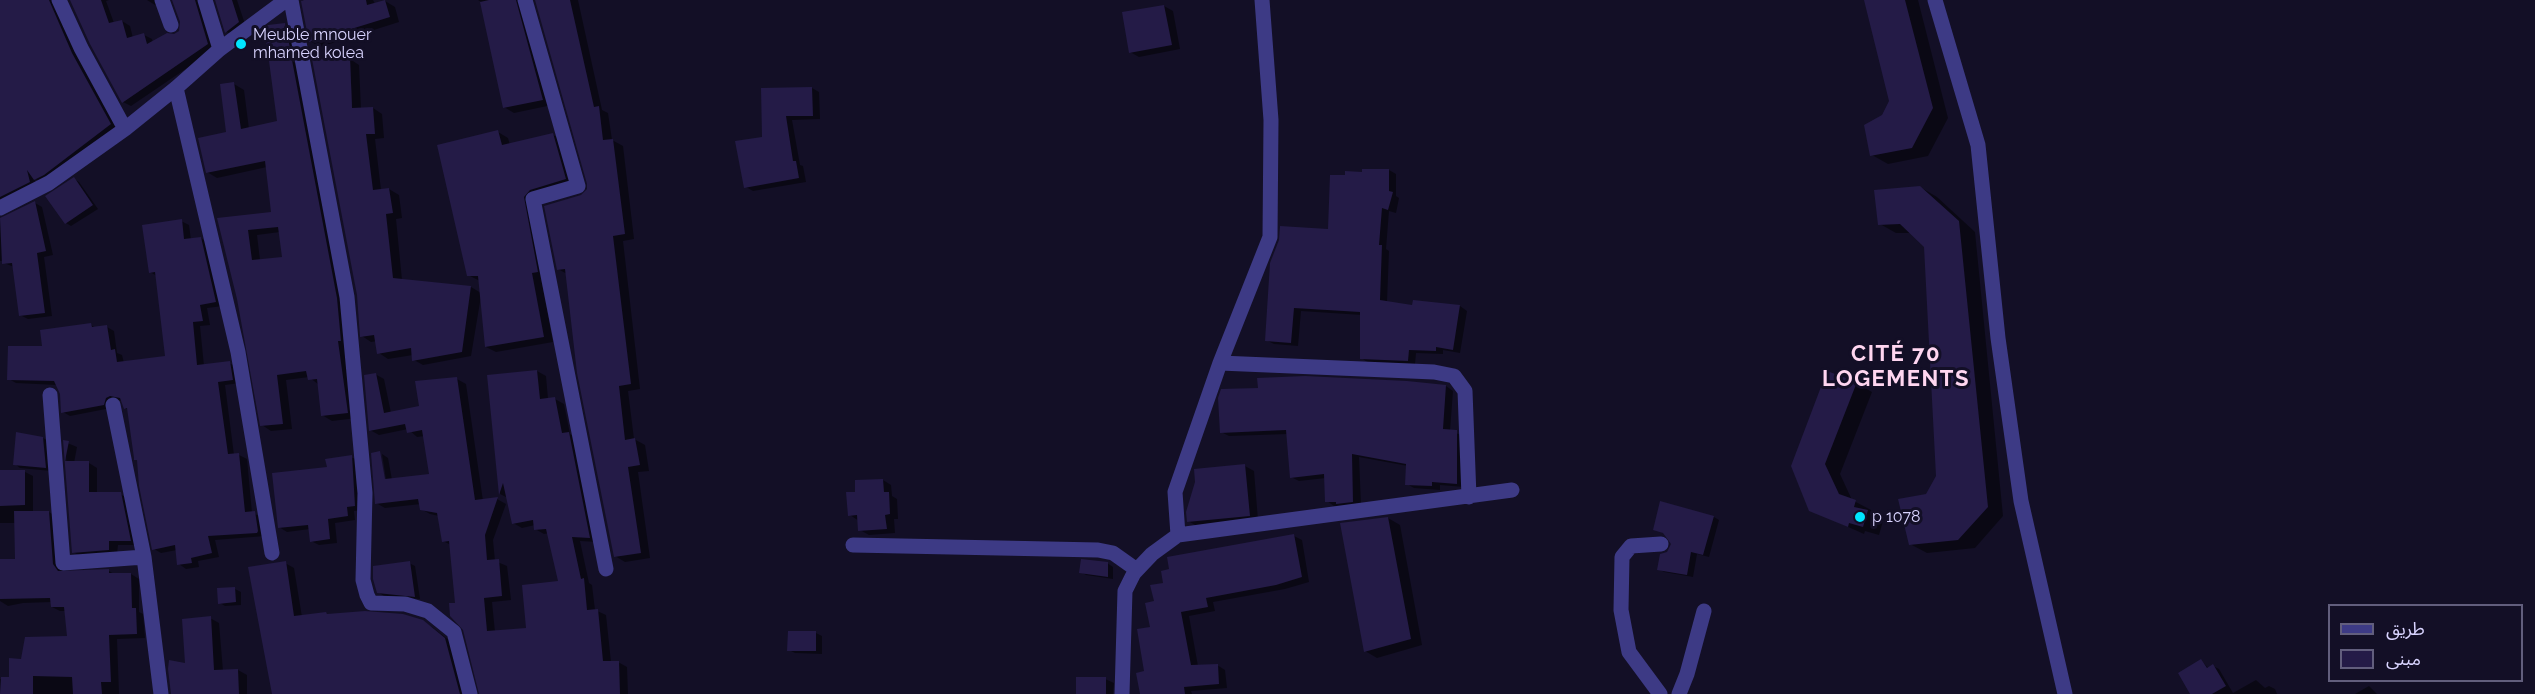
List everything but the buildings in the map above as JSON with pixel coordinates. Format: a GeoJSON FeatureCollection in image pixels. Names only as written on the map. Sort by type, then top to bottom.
{"type":"FeatureCollection","features":[{"type":"Feature","properties":{"kind":"street"},"geometry":{"type":"LineString","coordinates":[[59,0],[81,48],[125,129]]}},
{"type":"Feature","properties":{"kind":"street"},"geometry":{"type":"LineString","coordinates":[[162,0],[171,25]]}},
{"type":"Feature","properties":{"kind":"street"},"geometry":{"type":"LineString","coordinates":[[205,0],[220,49]]}},
{"type":"Feature","properties":{"kind":"street"},"geometry":{"type":"LineString","coordinates":[[0,208],[49,183],[125,129],[177,88],[220,49],[286,0]]}},
{"type":"Feature","properties":{"kind":"street"},"geometry":{"type":"LineString","coordinates":[[291,0],[347,297],[365,493],[363,580],[371,603],[405,604],[428,611],[454,632],[470,694]]}},
{"type":"Feature","properties":{"kind":"street"},"geometry":{"type":"LineString","coordinates":[[525,0],[578,186],[533,199],[606,569]]}},
{"type":"Feature","properties":{"kind":"street"},"geometry":{"type":"LineString","coordinates":[[1178,535],[1175,492],[1220,363],[1270,237],[1271,120],[1262,0]]}},
{"type":"Feature","properties":{"kind":"street"},"geometry":{"type":"LineString","coordinates":[[1935,0],[1978,145],[1998,338],[2020,501],[2065,694]]}},
{"type":"Feature","properties":{"kind":"street"},"geometry":{"type":"LineString","coordinates":[[177,88],[238,352],[272,553]]}},
{"type":"Feature","properties":{"kind":"street"},"geometry":{"type":"LineString","coordinates":[[1220,363],[1434,372],[1454,376],[1465,391],[1469,497]]}},
{"type":"Feature","properties":{"kind":"street"},"geometry":{"type":"LineString","coordinates":[[50,394],[63,563],[144,557]]}},
{"type":"Feature","properties":{"kind":"street"},"geometry":{"type":"LineString","coordinates":[[113,405],[144,557],[161,694]]}},
{"type":"Feature","properties":{"kind":"street"},"geometry":{"type":"LineString","coordinates":[[1122,694],[1125,591],[1137,570],[1152,554],[1178,535],[1512,490]]}},
{"type":"Feature","properties":{"kind":"street"},"geometry":{"type":"LineString","coordinates":[[854,544],[1098,550],[1113,553],[1137,570]]}},
{"type":"Feature","properties":{"kind":"street"},"geometry":{"type":"LineString","coordinates":[[1660,694],[1629,652],[1621,610],[1622,557],[1631,546],[1661,544]]}},
{"type":"Feature","properties":{"kind":"street"},"geometry":{"type":"LineString","coordinates":[[1679,694],[1688,674],[1704,611]]}},
{"type":"Feature","properties":{"kind":"place","name":"Meuble mnouer mhamed kolea"},"geometry":{"type":"Point","coordinates":[241,44]}},
{"type":"Feature","properties":{"kind":"place","name":"p 1078"},"geometry":{"type":"Point","coordinates":[1860,517]}},
{"type":"Feature","properties":{"kind":"district","name":"CITÉ 70 LOGEMENTS"},"geometry":{"type":"Point","coordinates":[1896,366]}}]}
